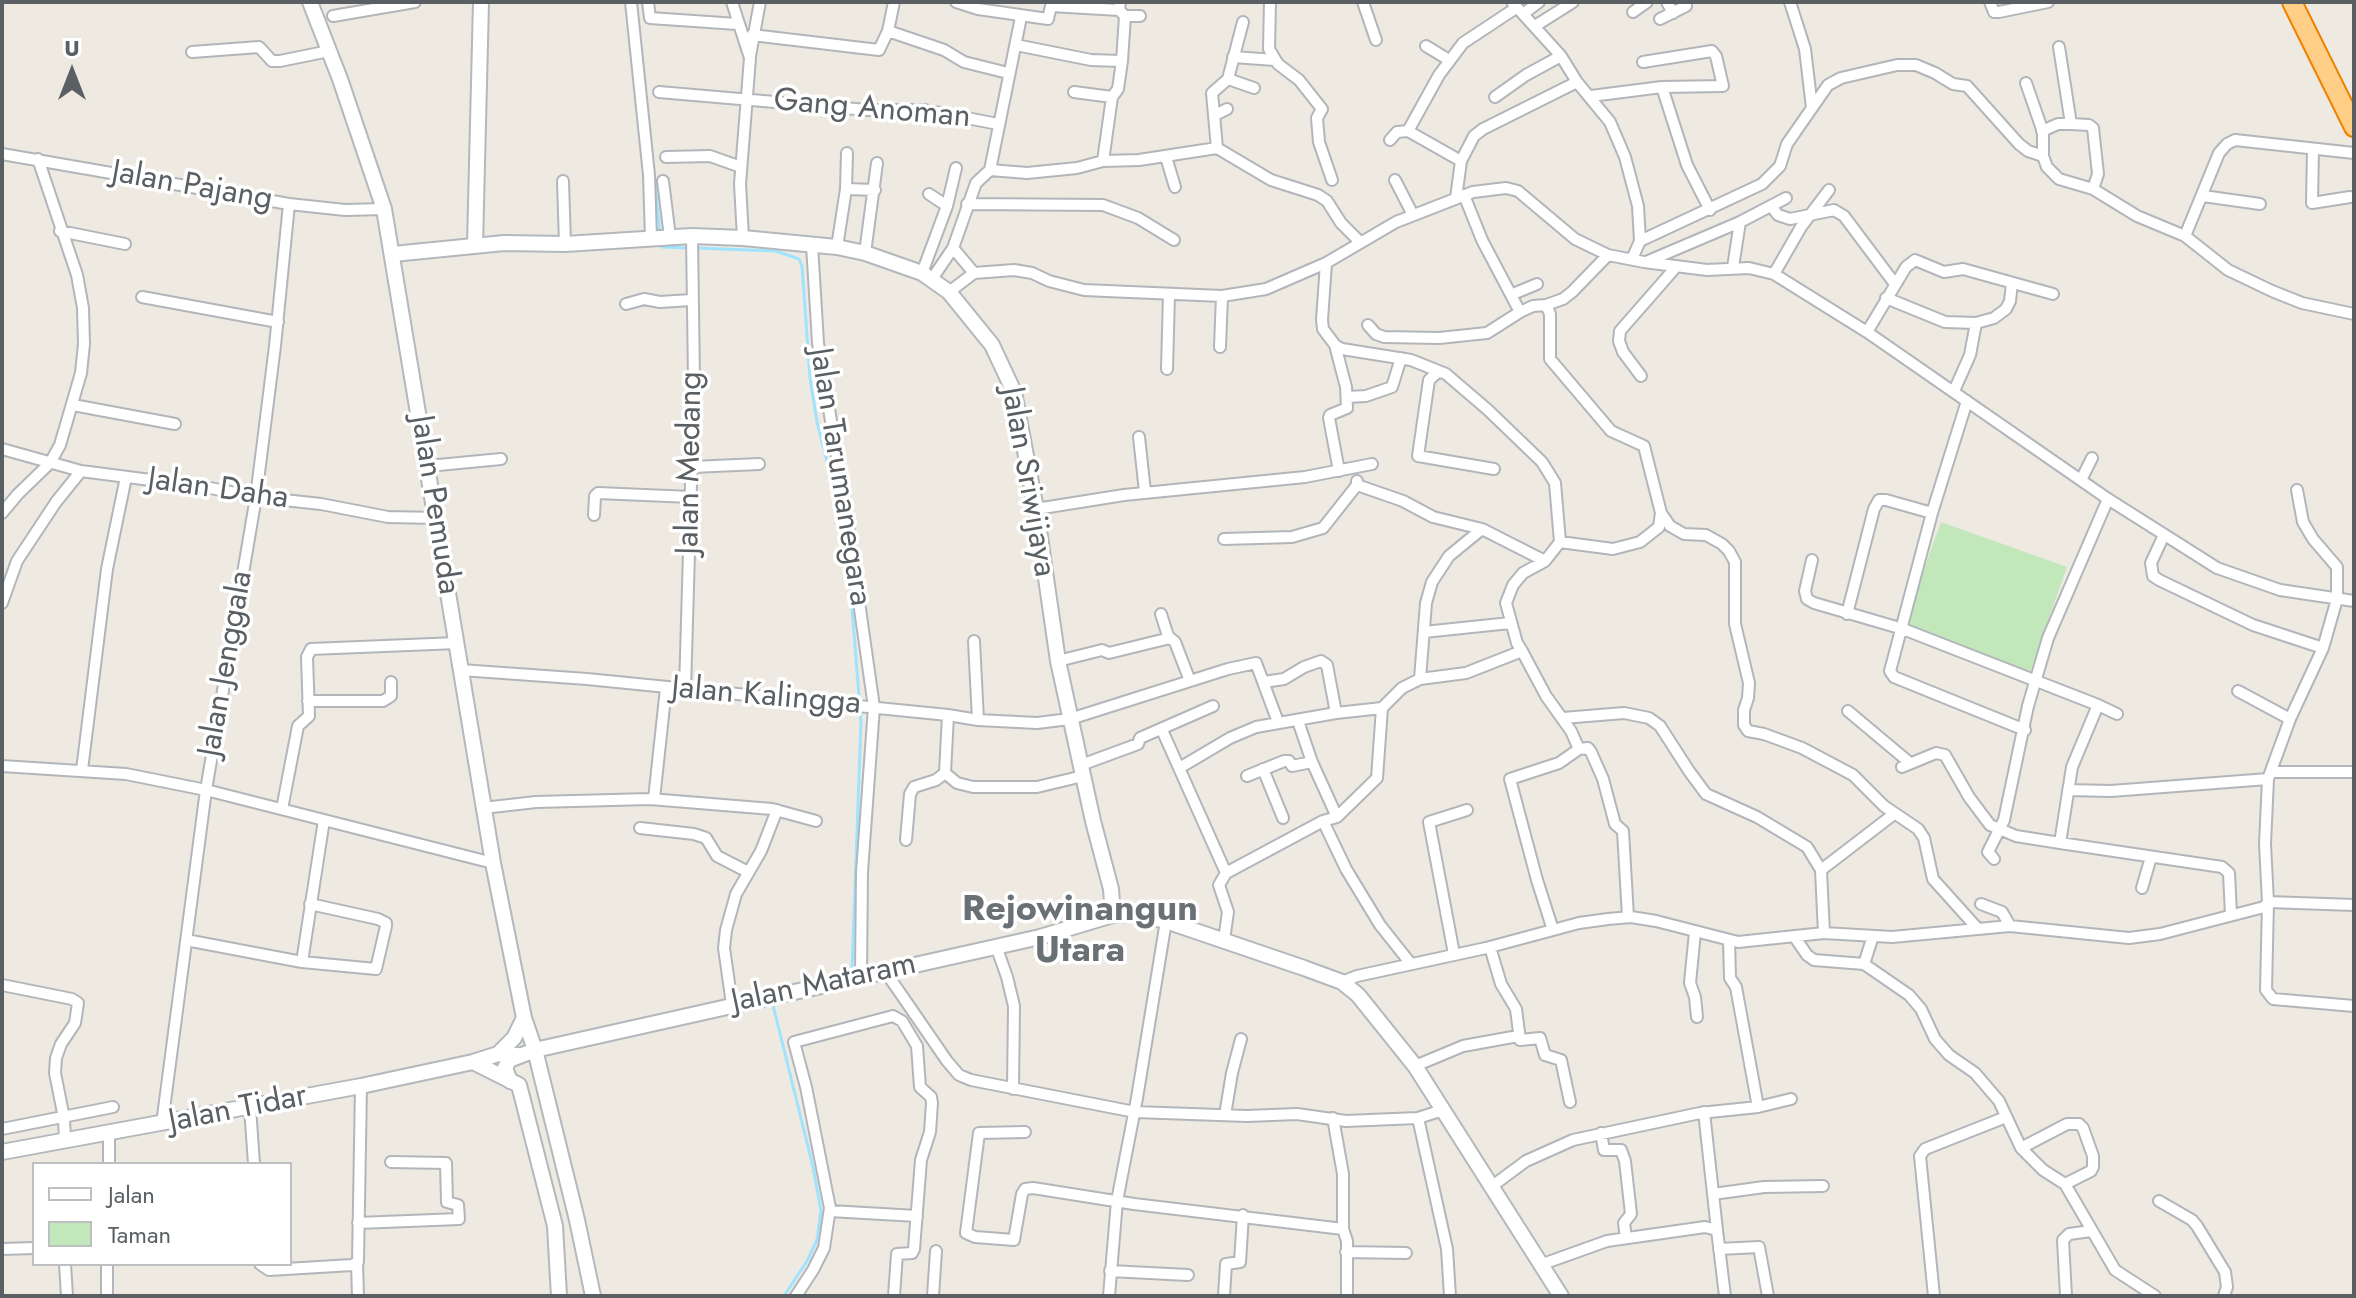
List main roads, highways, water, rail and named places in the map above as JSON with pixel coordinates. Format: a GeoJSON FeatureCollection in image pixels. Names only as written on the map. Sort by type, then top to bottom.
{"type":"FeatureCollection","features":[{"type":"Feature","properties":{"kind":"highway"},"geometry":{"type":"LineString","coordinates":[[2292,2],[2354,127]]}},
{"type":"Feature","properties":{"kind":"main road","name":"Jalan Pemuda"},"geometry":{"type":"LineString","coordinates":[[310,2],[384,209],[493,863],[524,1018],[540,1069],[593,1296]]}},
{"type":"Feature","properties":{"kind":"main road"},"geometry":{"type":"LineString","coordinates":[[475,245],[481,2]]}},
{"type":"Feature","properties":{"kind":"main road","name":"Jalan Sriwijaya"},"geometry":{"type":"LineString","coordinates":[[393,254],[475,245],[565,244],[692,236],[743,238],[837,247],[865,253],[927,276],[951,290],[985,334],[1007,373],[1017,404],[1058,661],[1111,889],[1113,915]]}},
{"type":"Feature","properties":{"kind":"main road","name":"Jalan Mataram"},"geometry":{"type":"LineString","coordinates":[[498,1054],[518,1055],[996,946],[1113,915],[1133,914],[1166,921],[1342,982],[1358,995],[1415,1066],[1555,1294]]}},
{"type":"Feature","properties":{"kind":"main road"},"geometry":{"type":"LineString","coordinates":[[498,1054],[514,1038],[524,1018]]}},
{"type":"Feature","properties":{"kind":"main road","name":"Jalan Tidar"},"geometry":{"type":"LineString","coordinates":[[2,1152],[361,1086],[498,1054]]}},
{"type":"Feature","properties":{"kind":"main road"},"geometry":{"type":"LineString","coordinates":[[510,1081],[505,1068],[509,1060],[518,1055]]}},
{"type":"Feature","properties":{"kind":"main road"},"geometry":{"type":"LineString","coordinates":[[473,1062],[519,1085],[555,1226],[555,1293]]}},
{"type":"Feature","properties":{"kind":"waterway"},"geometry":{"type":"LineString","coordinates":[[636,2],[660,233]]}},
{"type":"Feature","properties":{"kind":"waterway"},"geometry":{"type":"LineString","coordinates":[[662,244],[662,247],[688,248]]}},
{"type":"Feature","properties":{"kind":"waterway"},"geometry":{"type":"LineString","coordinates":[[695,248],[776,251],[799,259],[802,266],[810,378],[817,422],[834,489],[851,595],[861,722],[852,970],[815,980]]}},
{"type":"Feature","properties":{"kind":"waterway"},"geometry":{"type":"LineString","coordinates":[[772,1001],[821,1211],[817,1240],[784,1296]]}},
{"type":"Feature","properties":{"kind":"district","name":"Rejowinangun Utara"},"geometry":{"type":"Point","coordinates":[1080,932]}}]}
